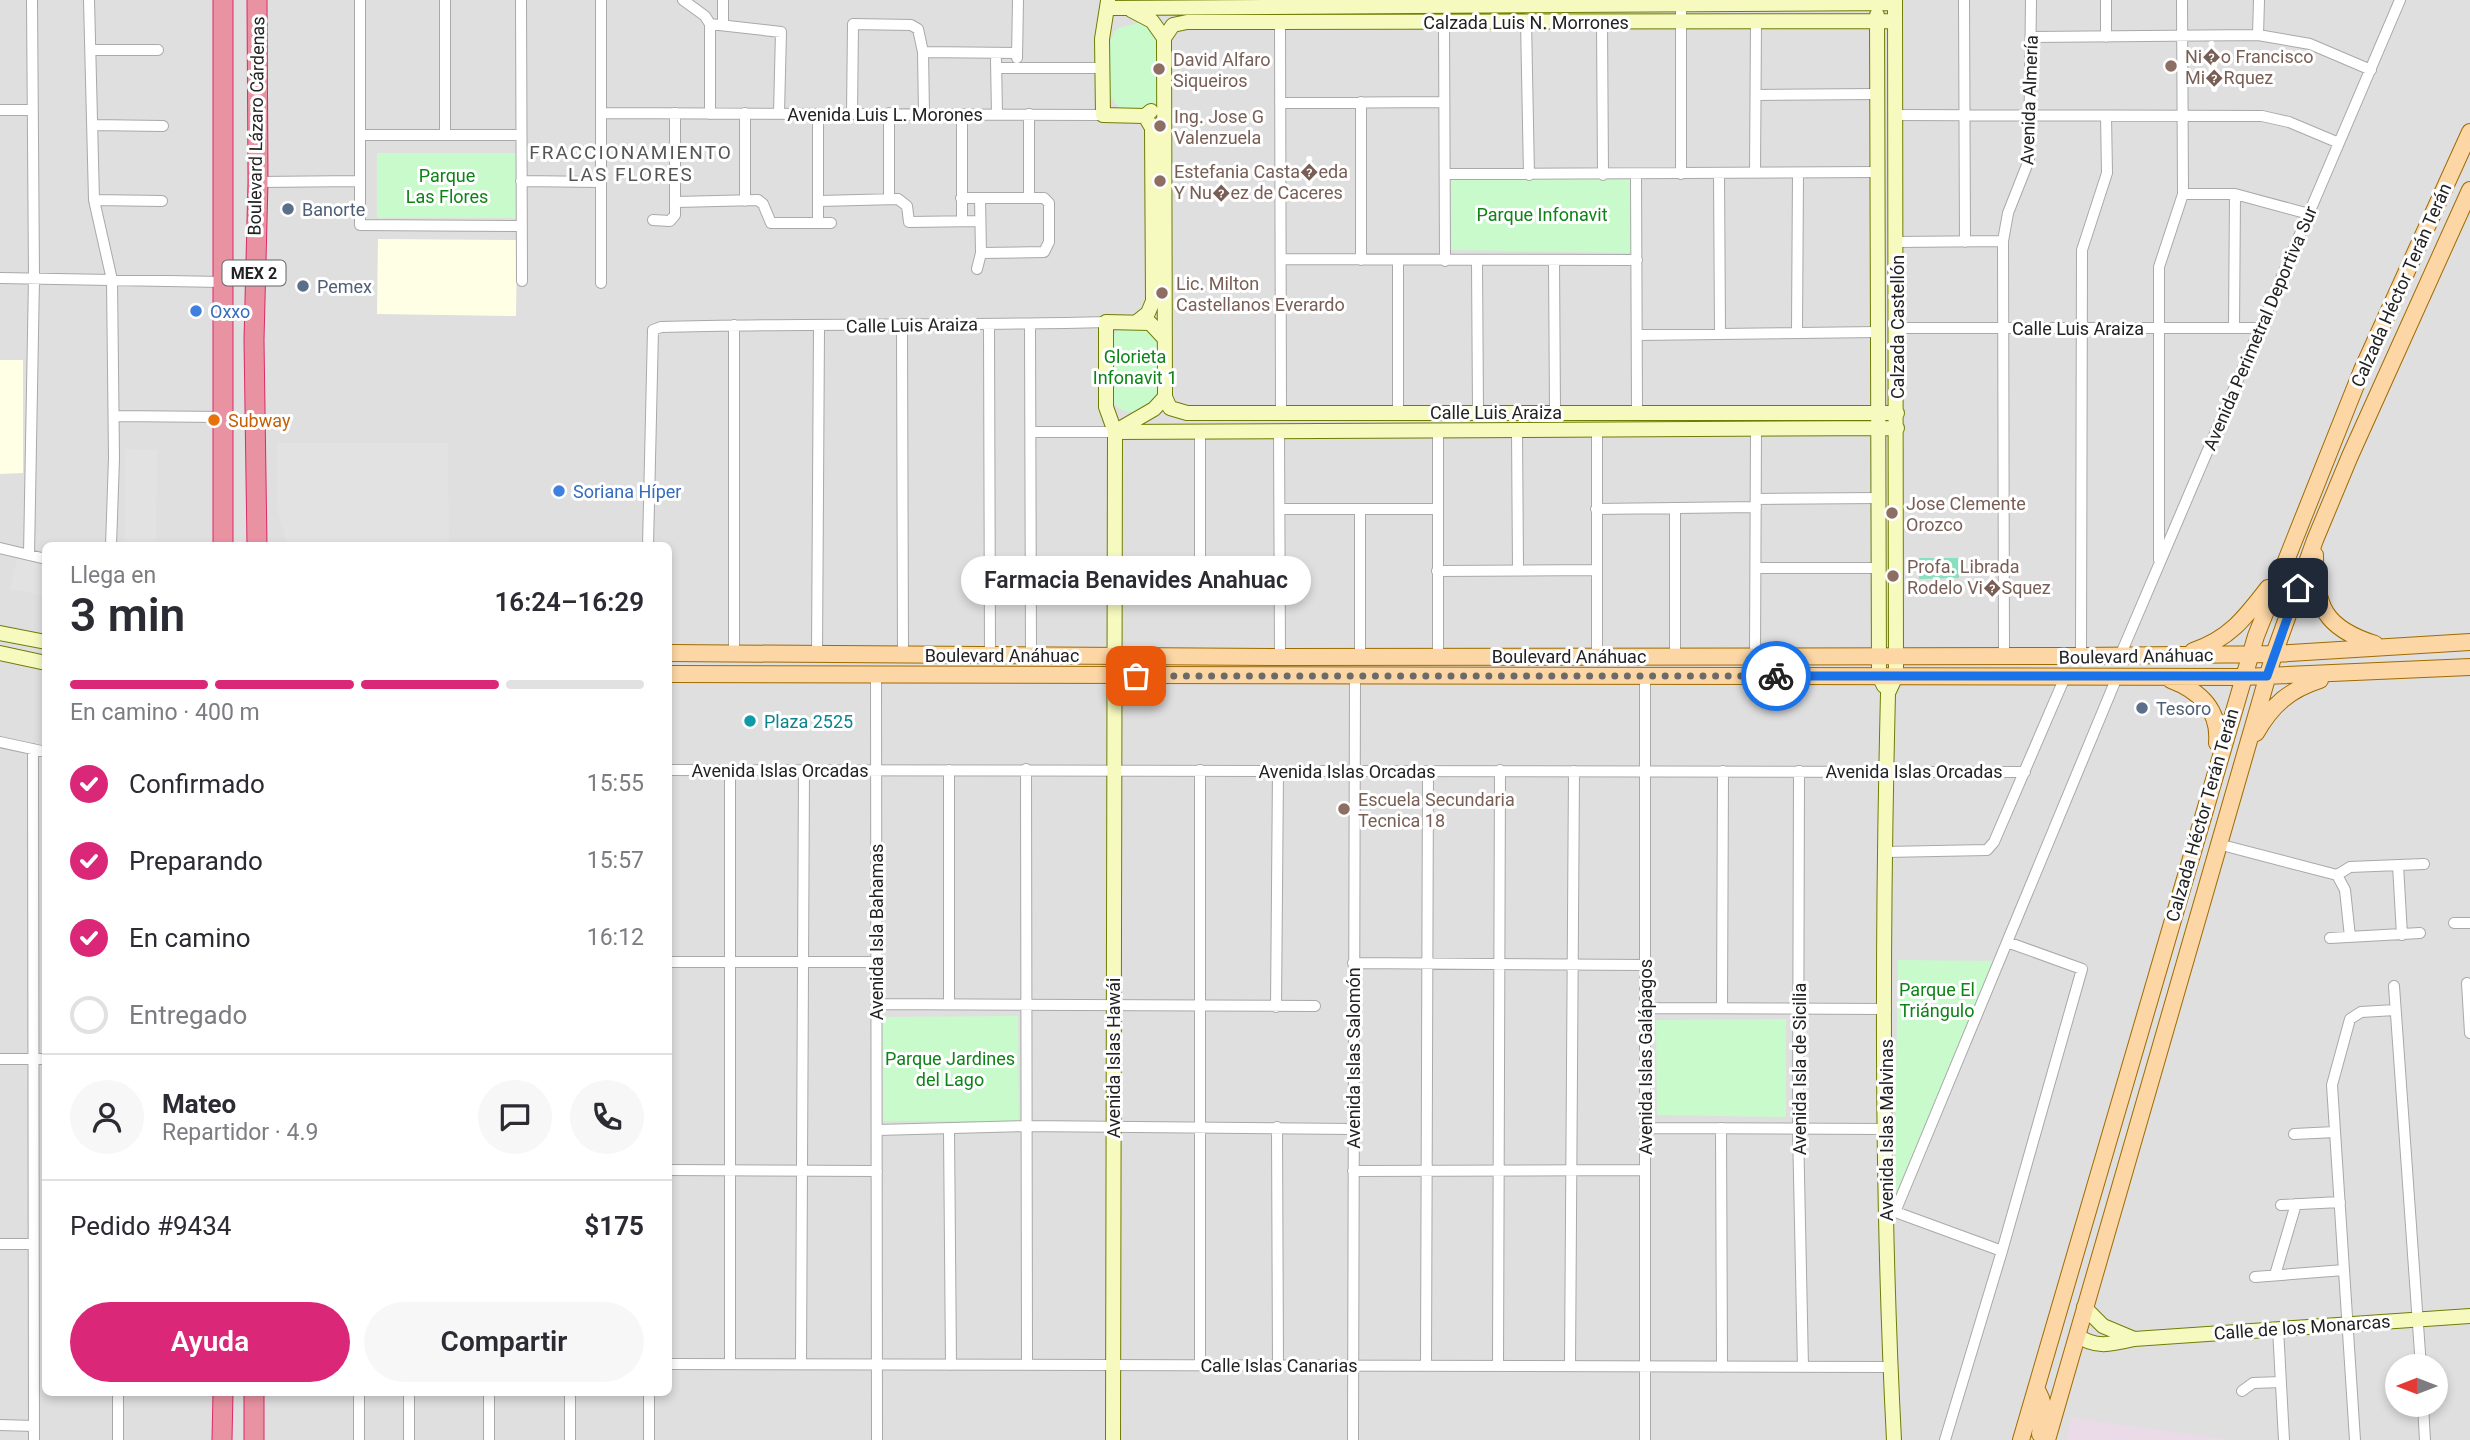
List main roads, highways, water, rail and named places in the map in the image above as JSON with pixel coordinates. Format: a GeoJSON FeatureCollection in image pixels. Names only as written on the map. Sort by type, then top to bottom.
{"type":"FeatureCollection","features":[{"type":"Feature","properties":{"kind":"highway","name":"Boulevard Lázaro Cárdenas"},"geometry":{"type":"LineString","coordinates":[[223,0],[223,542]]}},
{"type":"Feature","properties":{"kind":"highway","name":"Boulevard Lázaro Cárdenas"},"geometry":{"type":"LineString","coordinates":[[257,0],[258,182],[255,225],[259,542]]}},
{"type":"Feature","properties":{"kind":"highway"},"geometry":{"type":"LineString","coordinates":[[223,225],[255,225]]}},
{"type":"Feature","properties":{"kind":"highway"},"geometry":{"type":"LineString","coordinates":[[222,1440],[223,1396]]}},
{"type":"Feature","properties":{"kind":"highway"},"geometry":{"type":"LineString","coordinates":[[254,1396],[254,1440]]}},
{"type":"Feature","properties":{"kind":"main road","name":"Calzada Héctor Terán Terán"},"geometry":{"type":"LineString","coordinates":[[2021,1440],[2250,654],[2278,575],[2370,354],[2470,132]]}},
{"type":"Feature","properties":{"kind":"main road"},"geometry":{"type":"LineString","coordinates":[[2423,296],[2437,241],[2460,185],[2461,177],[2452,171]]}},
{"type":"Feature","properties":{"kind":"main road","name":"Calzada Héctor Terán Terán"},"geometry":{"type":"LineString","coordinates":[[2047,1440],[2274,654],[2315,540],[2350,456],[2470,190]]}},
{"type":"Feature","properties":{"kind":"main road"},"geometry":{"type":"LineString","coordinates":[[2350,456],[2340,449],[2339,440],[2368,371],[2370,354]]}},
{"type":"Feature","properties":{"kind":"main road"},"geometry":{"type":"LineString","coordinates":[[2315,540],[2315,584],[2326,613],[2349,635],[2388,648]]}},
{"type":"Feature","properties":{"kind":"main road"},"geometry":{"type":"LineString","coordinates":[[2181,655],[2216,643],[2234,631],[2278,575]]}},
{"type":"Feature","properties":{"kind":"main road","name":"Boulevard Anáhuac"},"geometry":{"type":"LineString","coordinates":[[672,653],[1280,657],[1878,654],[2004,657],[2274,654],[2470,642]]}},
{"type":"Feature","properties":{"kind":"main road","name":"Boulevard Anáhuac"},"geometry":{"type":"LineString","coordinates":[[672,674],[2243,677],[2470,667]]}},
{"type":"Feature","properties":{"kind":"main road"},"geometry":{"type":"LineString","coordinates":[[2244,753],[2279,701],[2302,686],[2335,675]]}},
{"type":"Feature","properties":{"kind":"main road"},"geometry":{"type":"LineString","coordinates":[[2166,677],[2194,691],[2215,716],[2218,731],[2214,772]]}},
{"type":"Feature","properties":{"kind":"main road"},"geometry":{"type":"LineString","coordinates":[[2077,1250],[2078,1273],[2069,1315],[2077,1335]]}},
{"type":"Feature","properties":{"kind":"main road"},"geometry":{"type":"LineString","coordinates":[[2036,1389],[2043,1398],[2044,1407],[2039,1440]]}},
{"type":"Feature","properties":{"kind":"place","name":"Ni�o Francisco Mi�Rquez"},"geometry":{"type":"Point","coordinates":[2171,66]}},
{"type":"Feature","properties":{"kind":"place","name":"David Alfaro Siqueiros"},"geometry":{"type":"Point","coordinates":[1159,69]}},
{"type":"Feature","properties":{"kind":"place","name":"Ing. Jose G Valenzuela"},"geometry":{"type":"Point","coordinates":[1160,126]}},
{"type":"Feature","properties":{"kind":"place","name":"Estefania Casta�eda Y Nu�ez de Caceres"},"geometry":{"type":"Point","coordinates":[1160,181]}},
{"type":"Feature","properties":{"kind":"place","name":"Banorte"},"geometry":{"type":"Point","coordinates":[288,209]}},
{"type":"Feature","properties":{"kind":"place","name":"Pemex"},"geometry":{"type":"Point","coordinates":[303,286]}},
{"type":"Feature","properties":{"kind":"place","name":"Lic. Milton Castellanos Everardo"},"geometry":{"type":"Point","coordinates":[1162,293]}},
{"type":"Feature","properties":{"kind":"place","name":"Oxxo"},"geometry":{"type":"Point","coordinates":[196,311]}},
{"type":"Feature","properties":{"kind":"place","name":"Subway"},"geometry":{"type":"Point","coordinates":[214,420]}},
{"type":"Feature","properties":{"kind":"place","name":"Soriana Híper"},"geometry":{"type":"Point","coordinates":[559,491]}},
{"type":"Feature","properties":{"kind":"place","name":"Jose Clemente Orozco"},"geometry":{"type":"Point","coordinates":[1892,513]}},
{"type":"Feature","properties":{"kind":"place","name":"Profa. Librada Rodelo Vi�Squez"},"geometry":{"type":"Point","coordinates":[1893,576]}},
{"type":"Feature","properties":{"kind":"place","name":"Farmacia Benavides Anahuac"},"geometry":{"type":"Point","coordinates":[1136,676]}},
{"type":"Feature","properties":{"kind":"place","name":"Tesoro"},"geometry":{"type":"Point","coordinates":[2142,708]}},
{"type":"Feature","properties":{"kind":"place","name":"Plaza 2525"},"geometry":{"type":"Point","coordinates":[750,721]}},
{"type":"Feature","properties":{"kind":"place","name":"Escuela Secundaria Tecnica 18"},"geometry":{"type":"Point","coordinates":[1344,809]}},
{"type":"Feature","properties":{"kind":"district","name":"FRACCIONAMIENTO LAS FLORES"},"geometry":{"type":"Point","coordinates":[631,163]}},
{"type":"Feature","properties":{"kind":"park label","name":"Parque Las Flores"},"geometry":{"type":"Point","coordinates":[447,185]}},
{"type":"Feature","properties":{"kind":"park label","name":"Parque Infonavit"},"geometry":{"type":"Point","coordinates":[1542,214]}},
{"type":"Feature","properties":{"kind":"park label","name":"Glorieta Infonavit 1"},"geometry":{"type":"Point","coordinates":[1135,366]}},
{"type":"Feature","properties":{"kind":"park label","name":"Parque El Triángulo"},"geometry":{"type":"Point","coordinates":[1937,999]}},
{"type":"Feature","properties":{"kind":"park label","name":"Parque Jardines del Lago"},"geometry":{"type":"Point","coordinates":[950,1068]}}]}
